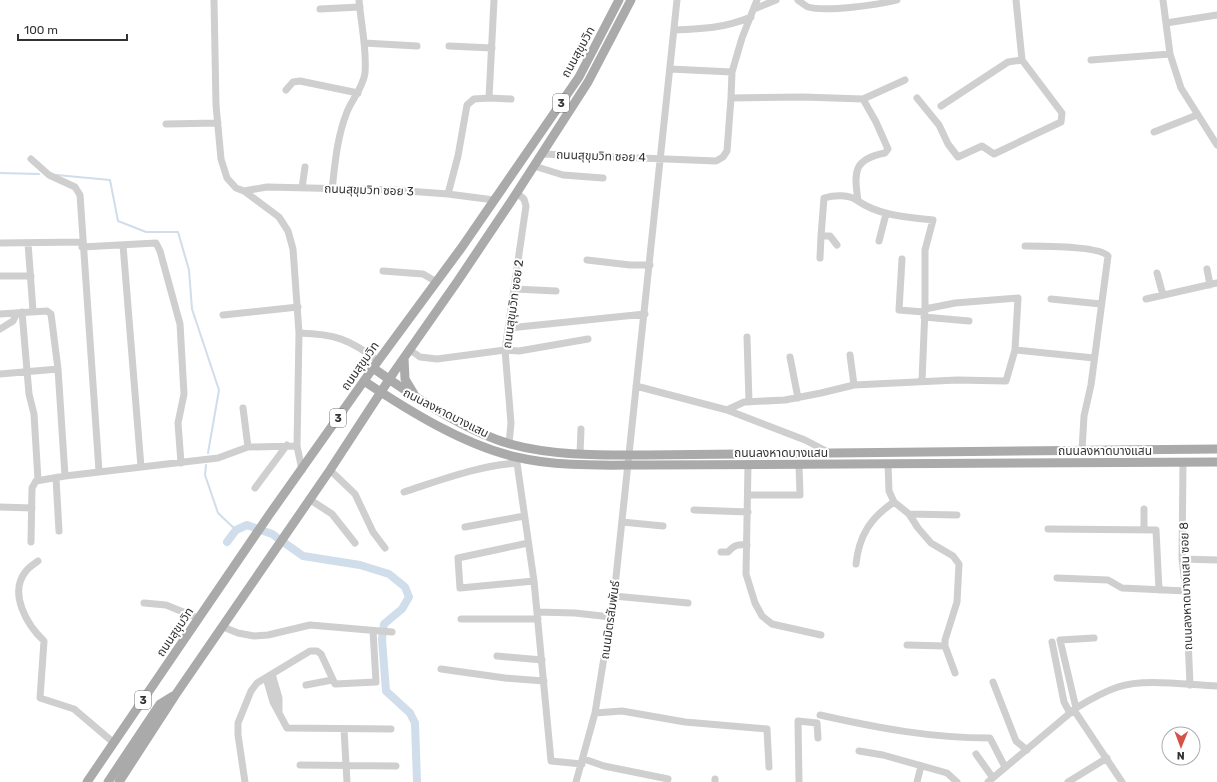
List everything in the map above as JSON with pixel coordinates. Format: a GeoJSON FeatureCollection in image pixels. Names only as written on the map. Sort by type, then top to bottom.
{"type":"FeatureCollection","features":[{"type":"Feature","properties":{"kind":"main road","name":"ถนนสุขุมวิท"},"geometry":{"type":"LineString","coordinates":[[86,782],[269,515],[375,364],[435,281],[462,248],[578,77],[619,0]]}},
{"type":"Feature","properties":{"kind":"main road","name":"ถนนสุขุมวิท"},"geometry":{"type":"LineString","coordinates":[[119,782],[176,694],[330,470],[388,380],[517,193],[588,82],[632,0]]}},
{"type":"Feature","properties":{"kind":"main road"},"geometry":{"type":"LineString","coordinates":[[407,354],[405,379],[415,396]]}},
{"type":"Feature","properties":{"kind":"main road","name":"ถนนลงหาดบางแสน"},"geometry":{"type":"LineString","coordinates":[[375,364],[388,380],[485,435],[509,444],[539,450],[580,454],[629,455],[1217,449]]}},
{"type":"Feature","properties":{"kind":"main road","name":"ถนนลงหาดบางแสน"},"geometry":{"type":"LineString","coordinates":[[364,381],[407,408],[471,441],[517,460],[593,465],[1217,462]]}},
{"type":"Feature","properties":{"kind":"main road"},"geometry":{"type":"LineString","coordinates":[[368,412],[383,402],[390,401],[407,408]]}},
{"type":"Feature","properties":{"kind":"main road"},"geometry":{"type":"LineString","coordinates":[[108,782],[160,704],[176,694]]}},
{"type":"Feature","properties":{"kind":"street"},"geometry":{"type":"LineString","coordinates":[[214,0],[218,123],[221,159],[227,178],[236,188],[279,216],[288,231],[293,249],[299,333],[297,446],[302,470]]}},
{"type":"Feature","properties":{"kind":"street"},"geometry":{"type":"LineString","coordinates":[[489,98],[494,0]]}},
{"type":"Feature","properties":{"kind":"street","name":"ถนนมิตรสัมพันธ์"},"geometry":{"type":"LineString","coordinates":[[576,782],[596,713],[614,596],[677,0]]}},
{"type":"Feature","properties":{"kind":"street","name":"ถนนสุขุมวิท ซอย 4"},"geometry":{"type":"LineString","coordinates":[[542,154],[716,161],[723,157],[727,151],[732,72],[742,38],[757,0]]}},
{"type":"Feature","properties":{"kind":"street"},"geometry":{"type":"LineString","coordinates":[[754,9],[776,0]]}},
{"type":"Feature","properties":{"kind":"street"},"geometry":{"type":"LineString","coordinates":[[798,0],[808,7],[839,8],[880,5],[897,0]]}},
{"type":"Feature","properties":{"kind":"street"},"geometry":{"type":"LineString","coordinates":[[917,98],[939,125],[955,155],[962,156],[982,146],[994,154],[1061,122],[1062,112],[1022,60],[1016,0]]}},
{"type":"Feature","properties":{"kind":"street"},"geometry":{"type":"LineString","coordinates":[[1163,0],[1170,54],[1181,88],[1217,145]]}},
{"type":"Feature","properties":{"kind":"street"},"geometry":{"type":"LineString","coordinates":[[320,9],[359,3],[364,43],[365,74],[358,92],[347,110],[340,131],[332,190]]}},
{"type":"Feature","properties":{"kind":"street"},"geometry":{"type":"LineString","coordinates":[[1166,23],[1217,15]]}},
{"type":"Feature","properties":{"kind":"street"},"geometry":{"type":"LineString","coordinates":[[674,30],[725,27],[751,17]]}},
{"type":"Feature","properties":{"kind":"street"},"geometry":{"type":"LineString","coordinates":[[364,43],[417,46]]}},
{"type":"Feature","properties":{"kind":"street"},"geometry":{"type":"LineString","coordinates":[[449,46],[492,48]]}},
{"type":"Feature","properties":{"kind":"street"},"geometry":{"type":"LineString","coordinates":[[1091,60],[1170,54]]}},
{"type":"Feature","properties":{"kind":"street"},"geometry":{"type":"LineString","coordinates":[[941,106],[1008,62],[1022,60]]}},
{"type":"Feature","properties":{"kind":"street"},"geometry":{"type":"LineString","coordinates":[[670,69],[732,72]]}},
{"type":"Feature","properties":{"kind":"street"},"geometry":{"type":"LineString","coordinates":[[731,98],[803,97],[863,99],[905,80]]}},
{"type":"Feature","properties":{"kind":"street"},"geometry":{"type":"LineString","coordinates":[[286,90],[293,82],[300,81],[358,92]]}},
{"type":"Feature","properties":{"kind":"street"},"geometry":{"type":"LineString","coordinates":[[448,194],[458,156],[467,105],[474,99],[511,99]]}},
{"type":"Feature","properties":{"kind":"street"},"geometry":{"type":"LineString","coordinates":[[858,201],[855,182],[859,164],[866,158],[885,153],[888,149],[876,122],[863,99]]}},
{"type":"Feature","properties":{"kind":"street"},"geometry":{"type":"LineString","coordinates":[[1154,132],[1197,115]]}},
{"type":"Feature","properties":{"kind":"street"},"geometry":{"type":"LineString","coordinates":[[166,124],[218,123]]}},
{"type":"Feature","properties":{"kind":"street"},"geometry":{"type":"LineString","coordinates":[[31,159],[49,175],[75,187],[80,194],[82,244],[99,471]]}},
{"type":"Feature","properties":{"kind":"street"},"geometry":{"type":"LineString","coordinates":[[534,166],[563,175],[603,178]]}},
{"type":"Feature","properties":{"kind":"street"},"geometry":{"type":"LineString","coordinates":[[302,188],[305,167]]}},
{"type":"Feature","properties":{"kind":"street","name":"ถนนสุขุมวิท ซอย 3"},"geometry":{"type":"LineString","coordinates":[[244,192],[267,187],[332,190],[394,190],[448,194],[494,200]]}},
{"type":"Feature","properties":{"kind":"street","name":"ถนนสุขุมวิท ซอย 2"},"geometry":{"type":"LineString","coordinates":[[509,444],[511,423],[505,350],[526,206],[524,199],[517,193]]}},
{"type":"Feature","properties":{"kind":"street"},"geometry":{"type":"LineString","coordinates":[[820,258],[824,198],[833,196],[854,198],[870,209],[886,214],[933,220],[924,250],[922,381]]}},
{"type":"Feature","properties":{"kind":"street"},"geometry":{"type":"LineString","coordinates":[[879,241],[886,214]]}},
{"type":"Feature","properties":{"kind":"street"},"geometry":{"type":"LineString","coordinates":[[821,236],[830,236],[837,245]]}},
{"type":"Feature","properties":{"kind":"street"},"geometry":{"type":"LineString","coordinates":[[0,243],[123,245],[156,244],[163,260],[174,306],[178,313],[184,394],[178,423],[181,462]]}},
{"type":"Feature","properties":{"kind":"street"},"geometry":{"type":"LineString","coordinates":[[28,243],[34,311]]}},
{"type":"Feature","properties":{"kind":"street"},"geometry":{"type":"LineString","coordinates":[[123,245],[141,468]]}},
{"type":"Feature","properties":{"kind":"street"},"geometry":{"type":"LineString","coordinates":[[1025,246],[1062,246],[1106,254],[1108,260],[1084,416],[1082,450]]}},
{"type":"Feature","properties":{"kind":"street"},"geometry":{"type":"LineString","coordinates":[[902,258],[898,310],[969,321]]}},
{"type":"Feature","properties":{"kind":"street"},"geometry":{"type":"LineString","coordinates":[[587,260],[650,266]]}},
{"type":"Feature","properties":{"kind":"street"},"geometry":{"type":"LineString","coordinates":[[1146,299],[1214,284],[1206,269]]}},
{"type":"Feature","properties":{"kind":"street"},"geometry":{"type":"LineString","coordinates":[[383,270],[423,274],[435,281]]}},
{"type":"Feature","properties":{"kind":"street"},"geometry":{"type":"LineString","coordinates":[[1157,273],[1163,295]]}},
{"type":"Feature","properties":{"kind":"street"},"geometry":{"type":"LineString","coordinates":[[0,276],[31,276]]}},
{"type":"Feature","properties":{"kind":"street"},"geometry":{"type":"LineString","coordinates":[[515,289],[556,290]]}},
{"type":"Feature","properties":{"kind":"street"},"geometry":{"type":"LineString","coordinates":[[727,410],[744,402],[798,398],[854,385],[922,381],[1006,381],[1015,350],[1018,298],[955,303],[924,313]]}},
{"type":"Feature","properties":{"kind":"street"},"geometry":{"type":"LineString","coordinates":[[1051,299],[1101,304]]}},
{"type":"Feature","properties":{"kind":"street"},"geometry":{"type":"LineString","coordinates":[[224,315],[298,307]]}},
{"type":"Feature","properties":{"kind":"street"},"geometry":{"type":"LineString","coordinates":[[0,314],[47,311],[52,314],[58,369],[65,476]]}},
{"type":"Feature","properties":{"kind":"street"},"geometry":{"type":"LineString","coordinates":[[0,329],[13,321],[20,312]]}},
{"type":"Feature","properties":{"kind":"street"},"geometry":{"type":"LineString","coordinates":[[20,312],[29,394],[34,414],[38,480]]}},
{"type":"Feature","properties":{"kind":"street"},"geometry":{"type":"LineString","coordinates":[[509,328],[645,314]]}},
{"type":"Feature","properties":{"kind":"street"},"geometry":{"type":"LineString","coordinates":[[299,333],[326,334],[338,337],[354,344],[375,364]]}},
{"type":"Feature","properties":{"kind":"street"},"geometry":{"type":"LineString","coordinates":[[747,337],[749,402]]}},
{"type":"Feature","properties":{"kind":"street"},"geometry":{"type":"LineString","coordinates":[[407,354],[428,359],[505,350],[518,351],[588,339]]}},
{"type":"Feature","properties":{"kind":"street"},"geometry":{"type":"LineString","coordinates":[[1015,350],[1094,358]]}},
{"type":"Feature","properties":{"kind":"street"},"geometry":{"type":"LineString","coordinates":[[850,355],[854,385]]}},
{"type":"Feature","properties":{"kind":"street"},"geometry":{"type":"LineString","coordinates":[[790,357],[798,398]]}},
{"type":"Feature","properties":{"kind":"street"},"geometry":{"type":"LineString","coordinates":[[0,374],[58,369]]}},
{"type":"Feature","properties":{"kind":"street"},"geometry":{"type":"LineString","coordinates":[[636,386],[727,410],[805,440],[831,453]]}},
{"type":"Feature","properties":{"kind":"street"},"geometry":{"type":"LineString","coordinates":[[243,408],[248,447]]}},
{"type":"Feature","properties":{"kind":"street"},"geometry":{"type":"LineString","coordinates":[[580,454],[581,429]]}},
{"type":"Feature","properties":{"kind":"street"},"geometry":{"type":"LineString","coordinates":[[31,542],[32,488],[34,482],[38,480],[99,471],[141,468],[224,456],[248,447],[287,445],[297,446]]}},
{"type":"Feature","properties":{"kind":"street"},"geometry":{"type":"LineString","coordinates":[[256,488],[287,445]]}},
{"type":"Feature","properties":{"kind":"street"},"geometry":{"type":"LineString","coordinates":[[404,492],[468,471],[517,460],[534,581],[551,761],[583,762],[668,779]]}},
{"type":"Feature","properties":{"kind":"street","name":"ถนนลงหาดบางแสน ซอย 8"},"geometry":{"type":"LineString","coordinates":[[1184,463],[1182,559],[1186,591],[1190,685]]}},
{"type":"Feature","properties":{"kind":"street"},"geometry":{"type":"LineString","coordinates":[[888,464],[890,497],[909,514],[918,528],[931,543],[953,556],[959,564],[957,602],[945,640],[945,646],[955,673]]}},
{"type":"Feature","properties":{"kind":"street"},"geometry":{"type":"LineString","coordinates":[[748,465],[746,574],[755,603],[762,616],[772,624],[821,635]]}},
{"type":"Feature","properties":{"kind":"street"},"geometry":{"type":"LineString","coordinates":[[748,494],[800,495],[799,465]]}},
{"type":"Feature","properties":{"kind":"street"},"geometry":{"type":"LineString","coordinates":[[330,470],[355,494],[374,532],[385,548]]}},
{"type":"Feature","properties":{"kind":"street"},"geometry":{"type":"LineString","coordinates":[[56,478],[60,531]]}},
{"type":"Feature","properties":{"kind":"street"},"geometry":{"type":"LineString","coordinates":[[310,499],[332,514],[354,543]]}},
{"type":"Feature","properties":{"kind":"street"},"geometry":{"type":"LineString","coordinates":[[856,564],[861,539],[879,512],[894,502]]}},
{"type":"Feature","properties":{"kind":"street"},"geometry":{"type":"LineString","coordinates":[[0,507],[32,508]]}},
{"type":"Feature","properties":{"kind":"street"},"geometry":{"type":"LineString","coordinates":[[1144,508],[1144,530]]}},
{"type":"Feature","properties":{"kind":"street"},"geometry":{"type":"LineString","coordinates":[[694,510],[748,512]]}},
{"type":"Feature","properties":{"kind":"street"},"geometry":{"type":"LineString","coordinates":[[909,514],[957,515]]}},
{"type":"Feature","properties":{"kind":"street"},"geometry":{"type":"LineString","coordinates":[[465,526],[524,516]]}},
{"type":"Feature","properties":{"kind":"street"},"geometry":{"type":"LineString","coordinates":[[622,522],[663,526]]}},
{"type":"Feature","properties":{"kind":"street"},"geometry":{"type":"LineString","coordinates":[[1048,529],[1156,530],[1159,590]]}},
{"type":"Feature","properties":{"kind":"street"},"geometry":{"type":"LineString","coordinates":[[528,543],[458,558],[460,588],[534,581]]}},
{"type":"Feature","properties":{"kind":"street"},"geometry":{"type":"LineString","coordinates":[[721,552],[728,552],[733,546],[739,544],[747,545]]}},
{"type":"Feature","properties":{"kind":"street"},"geometry":{"type":"LineString","coordinates":[[1182,559],[1217,560]]}},
{"type":"Feature","properties":{"kind":"street"},"geometry":{"type":"LineString","coordinates":[[38,561],[26,570],[20,580],[19,598],[20,604],[27,618],[38,636],[44,641],[40,698],[74,709],[114,743]]}},
{"type":"Feature","properties":{"kind":"street"},"geometry":{"type":"LineString","coordinates":[[1057,578],[1108,580],[1122,588],[1186,591]]}},
{"type":"Feature","properties":{"kind":"street"},"geometry":{"type":"LineString","coordinates":[[614,596],[688,603]]}},
{"type":"Feature","properties":{"kind":"street"},"geometry":{"type":"LineString","coordinates":[[144,603],[166,605],[198,618]]}},
{"type":"Feature","properties":{"kind":"street"},"geometry":{"type":"LineString","coordinates":[[461,619],[575,612],[611,617]]}},
{"type":"Feature","properties":{"kind":"street"},"geometry":{"type":"LineString","coordinates":[[223,627],[238,633],[254,636],[268,635],[310,625],[392,632]]}},
{"type":"Feature","properties":{"kind":"street"},"geometry":{"type":"LineString","coordinates":[[245,782],[238,734],[238,723],[250,691],[257,683],[310,651],[317,651],[321,654],[332,680],[338,685],[376,682],[376,631]]}},
{"type":"Feature","properties":{"kind":"street"},"geometry":{"type":"LineString","coordinates":[[1073,710],[1060,640],[1094,638]]}},
{"type":"Feature","properties":{"kind":"street"},"geometry":{"type":"LineString","coordinates":[[1052,642],[1064,702],[1073,710],[1122,782]]}},
{"type":"Feature","properties":{"kind":"street"},"geometry":{"type":"LineString","coordinates":[[907,645],[945,646]]}},
{"type":"Feature","properties":{"kind":"street"},"geometry":{"type":"LineString","coordinates":[[497,656],[542,660]]}},
{"type":"Feature","properties":{"kind":"street"},"geometry":{"type":"LineString","coordinates":[[441,669],[544,681]]}},
{"type":"Feature","properties":{"kind":"street"},"geometry":{"type":"LineString","coordinates":[[269,676],[279,698],[279,711],[287,728],[391,729]]}},
{"type":"Feature","properties":{"kind":"street"},"geometry":{"type":"LineString","coordinates":[[306,685],[332,680]]}},
{"type":"Feature","properties":{"kind":"street"},"geometry":{"type":"LineString","coordinates":[[993,682],[1016,741],[1027,750]]}},
{"type":"Feature","properties":{"kind":"street"},"geometry":{"type":"LineString","coordinates":[[976,754],[991,780],[1073,710],[1088,700],[1119,686],[1141,683],[1217,686]]}},
{"type":"Feature","properties":{"kind":"street"},"geometry":{"type":"LineString","coordinates":[[596,713],[622,711],[685,722],[767,729],[769,766]]}},
{"type":"Feature","properties":{"kind":"street"},"geometry":{"type":"LineString","coordinates":[[820,715],[889,730],[956,738],[990,738],[1005,767]]}},
{"type":"Feature","properties":{"kind":"street"},"geometry":{"type":"LineString","coordinates":[[799,782],[798,721],[817,723],[818,738]]}},
{"type":"Feature","properties":{"kind":"street"},"geometry":{"type":"LineString","coordinates":[[344,729],[347,782]]}},
{"type":"Feature","properties":{"kind":"street"},"geometry":{"type":"LineString","coordinates":[[858,751],[883,755],[946,773],[957,782]]}},
{"type":"Feature","properties":{"kind":"street"},"geometry":{"type":"LineString","coordinates":[[1068,782],[1107,758]]}},
{"type":"Feature","properties":{"kind":"street"},"geometry":{"type":"LineString","coordinates":[[300,765],[396,766]]}},
{"type":"Feature","properties":{"kind":"street"},"geometry":{"type":"LineString","coordinates":[[917,782],[921,766]]}},
{"type":"Feature","properties":{"kind":"waterway"},"geometry":{"type":"LineString","coordinates":[[0,173],[39,174]]}},
{"type":"Feature","properties":{"kind":"waterway"},"geometry":{"type":"LineString","coordinates":[[57,175],[110,180],[118,221],[146,232],[178,232],[189,270],[192,309],[219,390],[208,453]]}},
{"type":"Feature","properties":{"kind":"waterway"},"geometry":{"type":"LineString","coordinates":[[206,465],[205,475],[218,513],[236,530]]}},
{"type":"Feature","properties":{"kind":"waterway"},"geometry":{"type":"LineString","coordinates":[[227,542],[236,530],[247,525],[272,534],[303,556],[360,565],[389,574],[405,587],[409,597],[402,609],[384,624],[382,639],[386,691],[410,713],[415,723],[417,782]]}}]}
